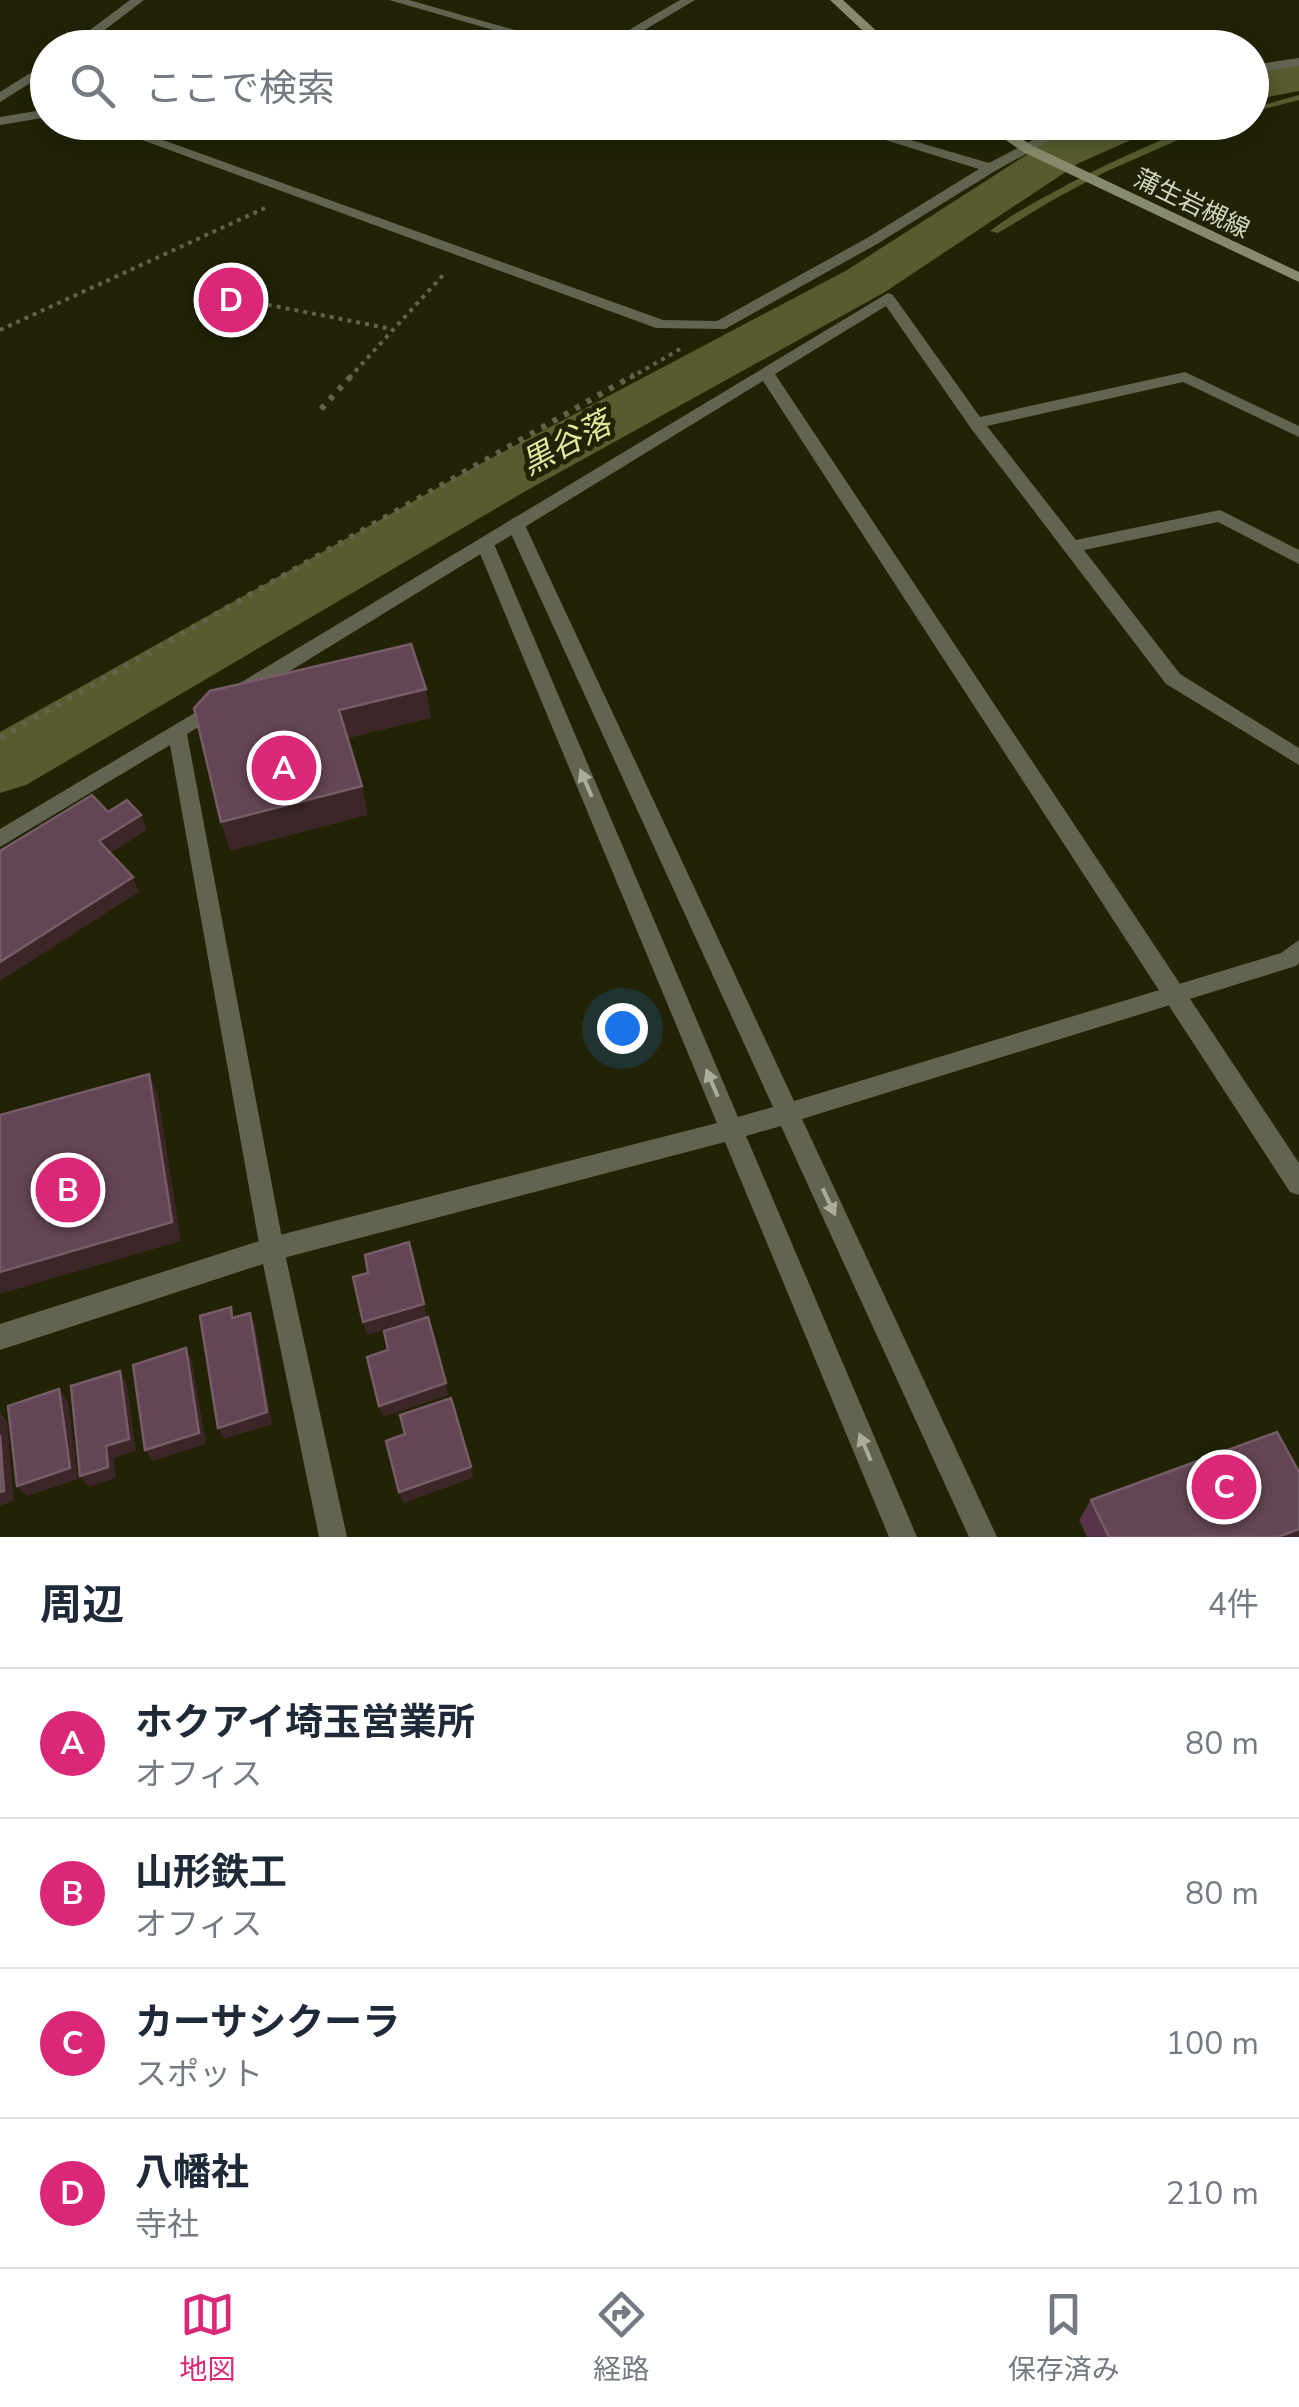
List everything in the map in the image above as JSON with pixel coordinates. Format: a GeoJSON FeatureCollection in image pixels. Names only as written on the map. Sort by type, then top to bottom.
{"type":"FeatureCollection","features":[{"type":"Feature","properties":{"kind":"main road"},"geometry":{"type":"LineString","coordinates":[[836,0],[870,30]]}},
{"type":"Feature","properties":{"kind":"main road"},"geometry":{"type":"LineString","coordinates":[[1015,140],[1034,152]]}},
{"type":"Feature","properties":{"kind":"main road","name":"蒲生岩槻線"},"geometry":{"type":"LineString","coordinates":[[1034,152],[1299,278]]}},
{"type":"Feature","properties":{"kind":"street"},"geometry":{"type":"LineString","coordinates":[[97,30],[138,0]]}},
{"type":"Feature","properties":{"kind":"street"},"geometry":{"type":"LineString","coordinates":[[395,0],[506,30]]}},
{"type":"Feature","properties":{"kind":"street"},"geometry":{"type":"LineString","coordinates":[[636,30],[689,0]]}},
{"type":"Feature","properties":{"kind":"street"},"geometry":{"type":"LineString","coordinates":[[1269,66],[1299,62]]}},
{"type":"Feature","properties":{"kind":"street"},"geometry":{"type":"LineString","coordinates":[[0,98],[30,78]]}},
{"type":"Feature","properties":{"kind":"street"},"geometry":{"type":"LineString","coordinates":[[0,122],[30,116]]}},
{"type":"Feature","properties":{"kind":"street"},"geometry":{"type":"LineString","coordinates":[[149,140],[662,325],[720,326],[872,241],[990,168],[1034,152],[1052,140]]}},
{"type":"Feature","properties":{"kind":"street"},"geometry":{"type":"LineString","coordinates":[[894,140],[990,168]]}},
{"type":"Feature","properties":{"kind":"street"},"geometry":{"type":"LineString","coordinates":[[0,839],[888,298],[976,423],[1174,679],[1299,758]]}},
{"type":"Feature","properties":{"kind":"street"},"geometry":{"type":"LineString","coordinates":[[766,373],[1299,1184]]}},
{"type":"Feature","properties":{"kind":"street"},"geometry":{"type":"LineString","coordinates":[[976,423],[1185,376],[1299,432]]}},
{"type":"Feature","properties":{"kind":"street"},"geometry":{"type":"LineString","coordinates":[[1072,547],[1220,516],[1299,558]]}},
{"type":"Feature","properties":{"kind":"street"},"geometry":{"type":"LineString","coordinates":[[515,524],[983,1537]]}},
{"type":"Feature","properties":{"kind":"street"},"geometry":{"type":"LineString","coordinates":[[485,544],[903,1537]]}},
{"type":"Feature","properties":{"kind":"street"},"geometry":{"type":"LineString","coordinates":[[177,731],[272,1250],[333,1537]]}},
{"type":"Feature","properties":{"kind":"street"},"geometry":{"type":"LineString","coordinates":[[0,1338],[272,1250],[788,1114],[1288,960],[1299,948]]}},
{"type":"Feature","properties":{"kind":"path"},"geometry":{"type":"LineString","coordinates":[[0,330],[298,193]]}},
{"type":"Feature","properties":{"kind":"path"},"geometry":{"type":"LineString","coordinates":[[320,410],[463,253]]}},
{"type":"Feature","properties":{"kind":"path"},"geometry":{"type":"LineString","coordinates":[[259,302],[393,330]]}},
{"type":"Feature","properties":{"kind":"path"},"geometry":{"type":"LineString","coordinates":[[0,738],[720,326]]}},
{"type":"Feature","properties":{"kind":"building"},"geometry":{"type":"Polygon","coordinates":[[[411,644],[426,689],[339,710],[362,786],[221,822],[194,708],[210,691],[411,644]]]}},
{"type":"Feature","properties":{"kind":"building"},"geometry":{"type":"Polygon","coordinates":[[[92,795],[108,812],[127,800],[141,815],[99,841],[133,877],[0,962],[0,851],[92,795]]]}},
{"type":"Feature","properties":{"kind":"building"},"geometry":{"type":"Polygon","coordinates":[[[149,1074],[172,1222],[0,1272],[0,1115],[149,1074]]]}},
{"type":"Feature","properties":{"kind":"building"},"geometry":{"type":"Polygon","coordinates":[[[409,1242],[424,1304],[363,1322],[353,1277],[368,1273],[365,1255],[409,1242]]]}},
{"type":"Feature","properties":{"kind":"building"},"geometry":{"type":"Polygon","coordinates":[[[231,1307],[232,1318],[250,1313],[267,1412],[218,1428],[200,1316],[231,1307]]]}},
{"type":"Feature","properties":{"kind":"building"},"geometry":{"type":"Polygon","coordinates":[[[428,1317],[446,1383],[379,1406],[367,1357],[388,1350],[384,1331],[428,1317]]]}},
{"type":"Feature","properties":{"kind":"building"},"geometry":{"type":"Polygon","coordinates":[[[186,1348],[199,1433],[145,1450],[133,1365],[186,1348]]]}},
{"type":"Feature","properties":{"kind":"building"},"geometry":{"type":"Polygon","coordinates":[[[120,1371],[129,1439],[106,1446],[108,1467],[80,1476],[71,1386],[120,1371]]]}},
{"type":"Feature","properties":{"kind":"building"},"geometry":{"type":"Polygon","coordinates":[[[59,1389],[70,1468],[17,1486],[8,1406],[59,1389]]]}},
{"type":"Feature","properties":{"kind":"building"},"geometry":{"type":"Polygon","coordinates":[[[451,1398],[471,1467],[399,1492],[386,1441],[405,1434],[400,1415],[451,1398]]]}},
{"type":"Feature","properties":{"kind":"building"},"geometry":{"type":"Polygon","coordinates":[[[1277,1432],[1299,1472],[1299,1529],[1278,1537],[1109,1537],[1091,1500],[1277,1432]]]}},
{"type":"Feature","properties":{"kind":"building"},"geometry":{"type":"Polygon","coordinates":[[[0,1435],[4,1491],[0,1492],[0,1435]]]}},
{"type":"Feature","properties":{"kind":"waterway","name":"黒谷落"},"geometry":{"type":"LineString","coordinates":[[1269,83],[1299,77]]}},
{"type":"Feature","properties":{"kind":"waterway"},"geometry":{"type":"LineString","coordinates":[[1269,105],[1299,97]]}},
{"type":"Feature","properties":{"kind":"waterway","name":"黒谷落"},"geometry":{"type":"LineString","coordinates":[[0,766],[502,478],[866,281],[1062,153],[1091,140]]}},
{"type":"Feature","properties":{"kind":"waterway"},"geometry":{"type":"LineString","coordinates":[[995,231],[1102,170],[1170,140]]}},
{"type":"Feature","properties":{"kind":"place","name":"八幡社"},"geometry":{"type":"Point","coordinates":[231,300]}},
{"type":"Feature","properties":{"kind":"place","name":"ホクアイ埼玉営業所"},"geometry":{"type":"Point","coordinates":[284,768]}},
{"type":"Feature","properties":{"kind":"place","name":"山形鉄工"},"geometry":{"type":"Point","coordinates":[68,1190]}},
{"type":"Feature","properties":{"kind":"place","name":"カーサシクーラ"},"geometry":{"type":"Point","coordinates":[1224,1487]}}]}
